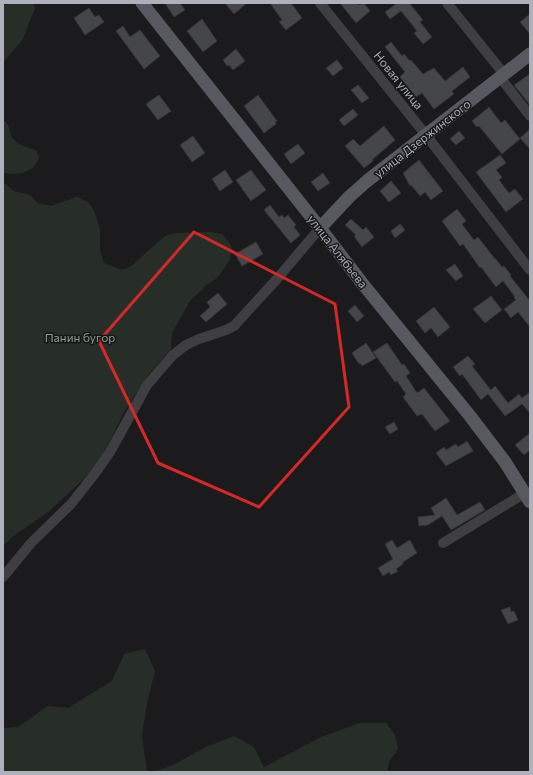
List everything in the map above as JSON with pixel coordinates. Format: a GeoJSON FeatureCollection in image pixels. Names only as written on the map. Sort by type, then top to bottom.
{"type":"FeatureCollection","features":[{"type":"Feature","properties":{"kind":"main road","name":"улица Алябьева"},"geometry":{"type":"LineString","coordinates":[[142,3],[362,283],[484,434],[528,497]]}},
{"type":"Feature","properties":{"kind":"main road","name":"улица Дзержинского"},"geometry":{"type":"LineString","coordinates":[[320,228],[358,189],[530,54]]}},
{"type":"Feature","properties":{"kind":"street","name":"Новая улица"},"geometry":{"type":"LineString","coordinates":[[320,3],[426,135],[530,270]]}},
{"type":"Feature","properties":{"kind":"street"},"geometry":{"type":"LineString","coordinates":[[447,3],[530,116]]}},
{"type":"Feature","properties":{"kind":"street"},"geometry":{"type":"LineString","coordinates":[[3,577],[31,544],[71,504],[93,476],[110,452],[147,385],[173,355],[186,344],[234,326],[277,279],[320,228]]}},
{"type":"Feature","properties":{"kind":"street"},"geometry":{"type":"LineString","coordinates":[[443,543],[528,497]]}},
{"type":"Feature","properties":{"kind":"highlighted area"},"geometry":{"type":"Polygon","coordinates":[[[194,232],[335,304],[349,407],[259,507],[158,463],[99,341],[194,232]]]}},
{"type":"Feature","properties":{"kind":"green space"},"geometry":{"type":"Polygon","coordinates":[[[33,3],[35,8],[23,39],[3,63],[3,5],[33,3]]]}},
{"type":"Feature","properties":{"kind":"green space"},"geometry":{"type":"Polygon","coordinates":[[[5,121],[9,126],[11,136],[16,142],[37,151],[39,158],[29,170],[14,174],[3,173],[3,122],[5,121]]]}},
{"type":"Feature","properties":{"kind":"green space","name":"Панин бугор"},"geometry":{"type":"Polygon","coordinates":[[[3,182],[14,191],[30,195],[38,203],[51,206],[77,197],[88,202],[94,210],[100,229],[100,251],[104,263],[122,270],[131,266],[165,236],[176,233],[210,232],[222,234],[229,242],[232,249],[229,261],[218,277],[190,301],[172,333],[171,349],[149,374],[125,410],[107,447],[86,477],[48,512],[12,537],[3,546],[3,182]]]}},
{"type":"Feature","properties":{"kind":"green space"},"geometry":{"type":"Polygon","coordinates":[[[145,649],[155,671],[147,703],[142,735],[147,772],[3,772],[3,728],[18,727],[48,706],[68,708],[112,681],[124,654],[145,649]]]}},
{"type":"Feature","properties":{"kind":"green space"},"geometry":{"type":"Polygon","coordinates":[[[360,723],[386,723],[395,735],[398,749],[390,760],[387,770],[393,772],[153,772],[173,765],[206,747],[234,736],[254,747],[264,767],[321,737],[360,723]]]}},
{"type":"Feature","properties":{"kind":"building"},"geometry":{"type":"Polygon","coordinates":[[[165,3],[180,3],[185,10],[174,17],[165,3]]]}},
{"type":"Feature","properties":{"kind":"building"},"geometry":{"type":"Polygon","coordinates":[[[225,3],[247,3],[234,14],[225,3]]]}},
{"type":"Feature","properties":{"kind":"building"},"geometry":{"type":"Polygon","coordinates":[[[270,3],[291,3],[302,18],[286,30],[279,22],[282,20],[270,3]]]}},
{"type":"Feature","properties":{"kind":"building"},"geometry":{"type":"Polygon","coordinates":[[[340,3],[356,3],[359,5],[364,3],[370,11],[356,23],[340,3]]]}},
{"type":"Feature","properties":{"kind":"building"},"geometry":{"type":"Polygon","coordinates":[[[395,3],[410,3],[423,20],[420,22],[432,37],[423,44],[414,33],[417,31],[401,11],[390,19],[385,12],[396,4],[395,3]]]}},
{"type":"Feature","properties":{"kind":"building"},"geometry":{"type":"Polygon","coordinates":[[[89,8],[95,17],[99,15],[104,22],[85,35],[74,18],[89,8]]]}},
{"type":"Feature","properties":{"kind":"building"},"geometry":{"type":"Polygon","coordinates":[[[530,14],[530,34],[520,22],[530,14]]]}},
{"type":"Feature","properties":{"kind":"building"},"geometry":{"type":"Polygon","coordinates":[[[202,19],[217,41],[203,52],[187,31],[202,19]]]}},
{"type":"Feature","properties":{"kind":"building"},"geometry":{"type":"Polygon","coordinates":[[[123,26],[130,37],[140,30],[160,56],[144,69],[116,31],[123,26]]]}},
{"type":"Feature","properties":{"kind":"building"},"geometry":{"type":"Polygon","coordinates":[[[391,42],[402,56],[404,54],[410,61],[411,60],[423,74],[434,68],[445,81],[463,67],[470,77],[452,91],[454,94],[434,109],[422,93],[416,97],[400,77],[405,72],[385,47],[391,42]]]}},
{"type":"Feature","properties":{"kind":"building"},"geometry":{"type":"Polygon","coordinates":[[[236,49],[245,61],[233,70],[229,65],[227,66],[223,60],[236,49]]]}},
{"type":"Feature","properties":{"kind":"building"},"geometry":{"type":"Polygon","coordinates":[[[337,60],[343,68],[333,76],[326,68],[337,60]]]}},
{"type":"Feature","properties":{"kind":"building"},"geometry":{"type":"Polygon","coordinates":[[[530,74],[530,105],[514,85],[530,74]]]}},
{"type":"Feature","properties":{"kind":"building"},"geometry":{"type":"Polygon","coordinates":[[[358,85],[369,98],[362,103],[351,90],[358,85]]]}},
{"type":"Feature","properties":{"kind":"building"},"geometry":{"type":"Polygon","coordinates":[[[159,95],[171,111],[158,120],[146,104],[159,95]]]}},
{"type":"Feature","properties":{"kind":"building"},"geometry":{"type":"Polygon","coordinates":[[[258,95],[277,121],[275,122],[276,124],[264,133],[244,106],[258,95]]]}},
{"type":"Feature","properties":{"kind":"building"},"geometry":{"type":"Polygon","coordinates":[[[489,107],[501,123],[505,120],[520,139],[502,154],[479,126],[477,127],[472,121],[489,107]]]}},
{"type":"Feature","properties":{"kind":"building"},"geometry":{"type":"Polygon","coordinates":[[[353,109],[358,115],[344,126],[339,120],[353,109]]]}},
{"type":"Feature","properties":{"kind":"building"},"geometry":{"type":"Polygon","coordinates":[[[384,126],[395,140],[364,168],[345,146],[353,139],[360,146],[384,126]]]}},
{"type":"Feature","properties":{"kind":"building"},"geometry":{"type":"Polygon","coordinates":[[[530,129],[530,149],[520,138],[530,129]]]}},
{"type":"Feature","properties":{"kind":"building"},"geometry":{"type":"Polygon","coordinates":[[[459,131],[465,138],[456,145],[450,139],[459,131]]]}},
{"type":"Feature","properties":{"kind":"building"},"geometry":{"type":"Polygon","coordinates":[[[193,136],[205,153],[192,162],[180,145],[193,136]]]}},
{"type":"Feature","properties":{"kind":"building"},"geometry":{"type":"Polygon","coordinates":[[[298,144],[305,153],[291,164],[284,154],[298,144]]]}},
{"type":"Feature","properties":{"kind":"building"},"geometry":{"type":"Polygon","coordinates":[[[500,155],[506,163],[496,170],[502,177],[499,180],[509,193],[515,189],[523,199],[506,212],[476,172],[500,155]]]}},
{"type":"Feature","properties":{"kind":"building"},"geometry":{"type":"Polygon","coordinates":[[[419,160],[443,191],[431,200],[425,192],[420,196],[411,185],[410,186],[403,173],[419,160]]]}},
{"type":"Feature","properties":{"kind":"building"},"geometry":{"type":"Polygon","coordinates":[[[225,170],[233,182],[220,191],[212,179],[225,170]]]}},
{"type":"Feature","properties":{"kind":"building"},"geometry":{"type":"Polygon","coordinates":[[[251,170],[266,190],[251,201],[236,180],[251,170]]]}},
{"type":"Feature","properties":{"kind":"building"},"geometry":{"type":"Polygon","coordinates":[[[323,173],[330,183],[318,191],[311,182],[323,173]]]}},
{"type":"Feature","properties":{"kind":"building"},"geometry":{"type":"Polygon","coordinates":[[[391,181],[401,193],[389,202],[380,191],[391,181]]]}},
{"type":"Feature","properties":{"kind":"building"},"geometry":{"type":"Polygon","coordinates":[[[270,205],[279,217],[282,215],[284,218],[288,215],[296,225],[294,227],[300,235],[291,243],[264,210],[270,205]]]}},
{"type":"Feature","properties":{"kind":"building"},"geometry":{"type":"Polygon","coordinates":[[[457,209],[466,221],[462,224],[474,240],[478,237],[502,267],[504,266],[530,301],[530,327],[518,312],[511,318],[504,309],[516,300],[514,298],[515,297],[503,281],[496,287],[463,244],[460,246],[442,221],[457,209]]]}},
{"type":"Feature","properties":{"kind":"building"},"geometry":{"type":"Polygon","coordinates":[[[351,219],[363,230],[366,227],[374,237],[362,247],[354,236],[356,235],[345,225],[351,219]]]}},
{"type":"Feature","properties":{"kind":"building"},"geometry":{"type":"Polygon","coordinates":[[[400,224],[405,230],[395,238],[391,231],[400,224]]]}},
{"type":"Feature","properties":{"kind":"building"},"geometry":{"type":"Polygon","coordinates":[[[256,242],[263,254],[242,266],[235,254],[256,242]]]}},
{"type":"Feature","properties":{"kind":"building"},"geometry":{"type":"Polygon","coordinates":[[[455,264],[463,276],[456,281],[446,270],[455,264]]]}},
{"type":"Feature","properties":{"kind":"building"},"geometry":{"type":"Polygon","coordinates":[[[218,293],[227,304],[206,322],[200,316],[210,307],[207,302],[218,293]]]}},
{"type":"Feature","properties":{"kind":"building"},"geometry":{"type":"Polygon","coordinates":[[[491,296],[502,310],[485,323],[473,309],[491,296]]]}},
{"type":"Feature","properties":{"kind":"building"},"geometry":{"type":"Polygon","coordinates":[[[355,305],[364,316],[357,322],[348,311],[355,305]]]}},
{"type":"Feature","properties":{"kind":"building"},"geometry":{"type":"Polygon","coordinates":[[[434,307],[450,327],[438,337],[431,328],[425,333],[416,321],[434,307]]]}},
{"type":"Feature","properties":{"kind":"building"},"geometry":{"type":"Polygon","coordinates":[[[366,343],[376,358],[362,366],[352,353],[366,343]]]}},
{"type":"Feature","properties":{"kind":"building"},"geometry":{"type":"Polygon","coordinates":[[[387,343],[402,365],[404,364],[410,373],[406,376],[417,393],[424,388],[450,421],[435,431],[422,414],[417,416],[403,397],[406,394],[397,381],[395,382],[373,352],[387,343]]]}},
{"type":"Feature","properties":{"kind":"building"},"geometry":{"type":"Polygon","coordinates":[[[468,356],[475,364],[472,366],[491,390],[495,386],[508,403],[519,394],[522,398],[530,392],[530,413],[522,404],[505,416],[488,394],[481,400],[462,374],[460,376],[453,367],[468,356]]]}},
{"type":"Feature","properties":{"kind":"building"},"geometry":{"type":"Polygon","coordinates":[[[394,422],[398,429],[390,434],[385,427],[394,422]]]}},
{"type":"Feature","properties":{"kind":"building"},"geometry":{"type":"Polygon","coordinates":[[[530,433],[530,450],[524,455],[515,445],[530,433]]]}},
{"type":"Feature","properties":{"kind":"building"},"geometry":{"type":"Polygon","coordinates":[[[467,441],[473,451],[446,466],[436,453],[444,447],[446,450],[456,444],[458,447],[467,441]]]}},
{"type":"Feature","properties":{"kind":"building"},"geometry":{"type":"Polygon","coordinates":[[[446,498],[457,515],[480,502],[485,510],[451,530],[442,516],[428,525],[419,526],[418,517],[435,515],[431,508],[446,498]]]}},
{"type":"Feature","properties":{"kind":"building"},"geometry":{"type":"Polygon","coordinates":[[[392,540],[397,548],[410,540],[417,553],[403,562],[403,564],[396,569],[398,571],[391,575],[389,572],[383,576],[378,568],[393,559],[385,544],[392,540]]]}},
{"type":"Feature","properties":{"kind":"building"},"geometry":{"type":"Polygon","coordinates":[[[510,607],[511,612],[514,611],[518,620],[508,624],[501,610],[510,607]]]}}]}
